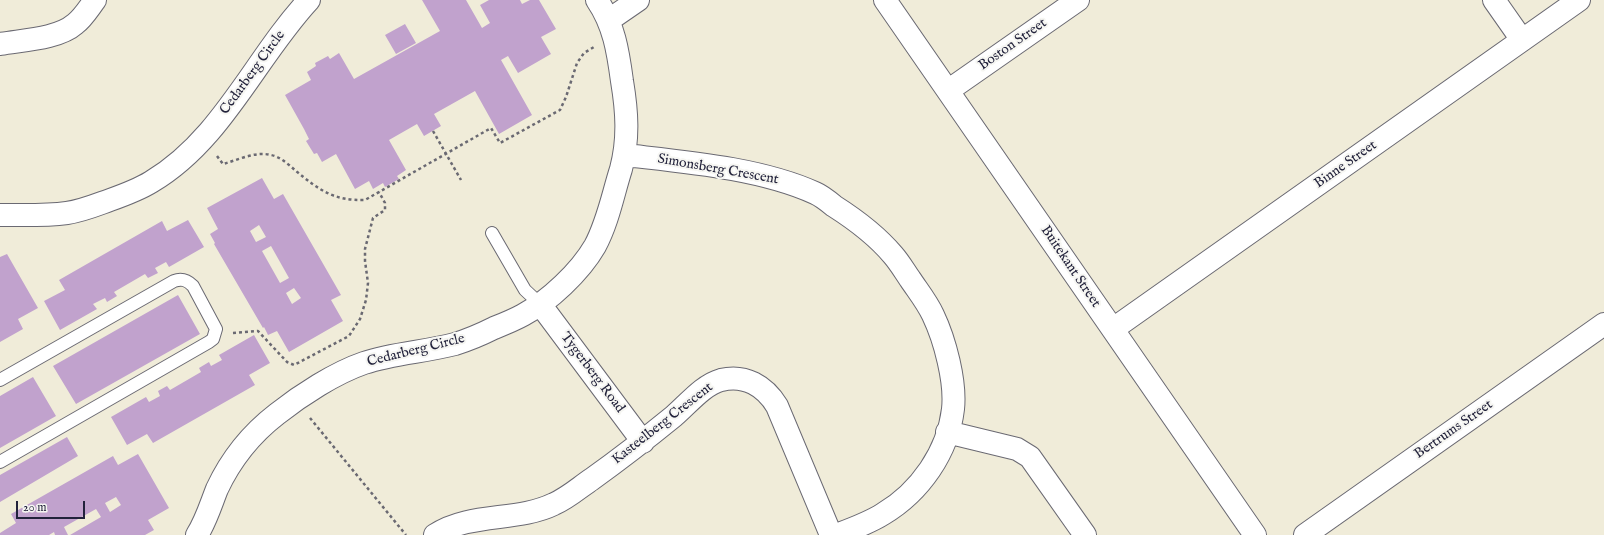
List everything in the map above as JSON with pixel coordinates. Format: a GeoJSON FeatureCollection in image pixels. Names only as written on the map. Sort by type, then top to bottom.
{"type":"FeatureCollection","features":[{"type":"Feature","properties":{"kind":"street"},"geometry":{"type":"LineString","coordinates":[[0,44],[52,35],[68,29],[80,20],[95,0]]}},
{"type":"Feature","properties":{"kind":"street","name":"Cedarberg Circle"},"geometry":{"type":"LineString","coordinates":[[0,215],[53,215],[72,212],[141,188],[163,174],[204,138],[279,35],[309,0]]}},
{"type":"Feature","properties":{"kind":"street","name":"Cedarberg Circle"},"geometry":{"type":"LineString","coordinates":[[197,535],[224,474],[234,458],[249,440],[276,414],[336,376],[362,364],[388,357],[456,344],[524,314],[551,296],[572,276],[594,246],[607,217],[625,155],[627,112],[619,54],[611,28],[597,0]]}},
{"type":"Feature","properties":{"kind":"street"},"geometry":{"type":"LineString","coordinates":[[611,28],[638,0]]}},
{"type":"Feature","properties":{"kind":"street","name":"Buitekant Street"},"geometry":{"type":"LineString","coordinates":[[885,0],[949,90],[1255,535]]}},
{"type":"Feature","properties":{"kind":"street","name":"Boston Street"},"geometry":{"type":"LineString","coordinates":[[949,90],[1078,0]]}},
{"type":"Feature","properties":{"kind":"street"},"geometry":{"type":"LineString","coordinates":[[1494,0],[1522,40]]}},
{"type":"Feature","properties":{"kind":"street","name":"Binne Street"},"geometry":{"type":"LineString","coordinates":[[1113,329],[1579,0]]}},
{"type":"Feature","properties":{"kind":"street","name":"Simonsberg Crescent"},"geometry":{"type":"LineString","coordinates":[[625,155],[683,161],[774,178],[816,194],[858,222],[894,256],[928,306],[936,322],[949,365],[952,382],[953,409],[939,454],[924,478],[909,494],[883,514],[836,535]]}},
{"type":"Feature","properties":{"kind":"street","name":"Tygerberg Road"},"geometry":{"type":"LineString","coordinates":[[540,304],[643,442]]}},
{"type":"Feature","properties":{"kind":"street","name":"Bertrums Street"},"geometry":{"type":"LineString","coordinates":[[1305,535],[1604,324]]}},
{"type":"Feature","properties":{"kind":"street","name":"Kasteelberg Crescent"},"geometry":{"type":"LineString","coordinates":[[435,535],[452,526],[468,522],[486,528],[555,504],[643,442],[711,384],[726,379],[737,378],[757,384],[765,390],[777,406],[831,535]]}},
{"type":"Feature","properties":{"kind":"street"},"geometry":{"type":"LineString","coordinates":[[947,432],[1016,449],[1030,457],[1085,535]]}},
{"type":"Feature","properties":{"kind":"lane"},"geometry":{"type":"LineString","coordinates":[[492,233],[525,290],[540,304]]}},
{"type":"Feature","properties":{"kind":"lane"},"geometry":{"type":"LineString","coordinates":[[0,380],[179,279],[189,282],[193,286],[214,324],[216,334],[209,342],[0,462]]}},
{"type":"Feature","properties":{"kind":"path"},"geometry":{"type":"LineString","coordinates":[[204,138],[223,164],[256,154],[271,155],[286,162],[314,186],[334,197],[365,200],[491,128],[500,143],[560,110],[566,97],[577,63],[584,53],[611,28]]}},
{"type":"Feature","properties":{"kind":"path"},"geometry":{"type":"LineString","coordinates":[[433,131],[461,180]]}},
{"type":"Feature","properties":{"kind":"path"},"geometry":{"type":"LineString","coordinates":[[216,334],[258,331],[287,362],[294,365],[349,336],[360,319],[366,300],[368,283],[365,249],[373,218],[385,210],[385,203],[379,192]]}},
{"type":"Feature","properties":{"kind":"path"},"geometry":{"type":"LineString","coordinates":[[296,401],[406,535]]}},
{"type":"Feature","properties":{"kind":"building"},"geometry":{"type":"Polygon","coordinates":[[[422,0],[466,0],[482,28],[490,23],[480,5],[489,0],[520,0],[522,4],[530,0],[539,0],[556,29],[541,37],[551,54],[518,73],[508,56],[501,60],[532,115],[499,134],[475,91],[434,114],[441,126],[424,136],[417,124],[389,140],[406,170],[397,176],[399,179],[385,187],[383,183],[373,189],[369,181],[355,189],[336,154],[322,162],[317,153],[314,154],[306,141],[309,139],[285,95],[311,80],[307,72],[316,66],[315,63],[328,56],[330,59],[339,53],[354,79],[440,31],[422,0]]]}},
{"type":"Feature","properties":{"kind":"building"},"geometry":{"type":"Polygon","coordinates":[[[405,24],[416,43],[396,54],[385,35],[405,24]]]}},
{"type":"Feature","properties":{"kind":"building"},"geometry":{"type":"Polygon","coordinates":[[[262,178],[274,199],[283,194],[341,295],[331,300],[343,321],[289,352],[277,331],[268,335],[214,244],[215,243],[210,234],[218,229],[207,208],[262,178]],[[259,225],[250,231],[256,242],[266,237],[259,225]],[[271,246],[262,251],[280,283],[289,278],[271,246]],[[294,288],[286,293],[292,304],[301,298],[294,288]]]}},
{"type":"Feature","properties":{"kind":"building"},"geometry":{"type":"Polygon","coordinates":[[[188,220],[204,247],[169,267],[166,262],[155,268],[158,273],[148,278],[145,274],[114,292],[117,296],[107,302],[105,298],[93,304],[97,309],[60,330],[44,301],[65,290],[59,280],[162,221],[167,231],[188,220]]]}},
{"type":"Feature","properties":{"kind":"building"},"geometry":{"type":"Polygon","coordinates":[[[7,254],[38,308],[18,319],[23,329],[0,342],[0,257],[7,254]]]}},
{"type":"Feature","properties":{"kind":"building"},"geometry":{"type":"Polygon","coordinates":[[[178,295],[200,334],[76,404],[53,366],[178,295]]]}},
{"type":"Feature","properties":{"kind":"building"},"geometry":{"type":"Polygon","coordinates":[[[254,335],[270,363],[249,375],[255,385],[153,443],[147,434],[127,445],[111,417],[146,397],[149,402],[160,396],[158,391],[167,386],[170,390],[201,372],[199,368],[209,362],[211,366],[222,360],[219,355],[254,335]]]}},
{"type":"Feature","properties":{"kind":"building"},"geometry":{"type":"Polygon","coordinates":[[[33,377],[56,416],[0,448],[0,396],[33,377]]]}},
{"type":"Feature","properties":{"kind":"building"},"geometry":{"type":"Polygon","coordinates":[[[67,437],[78,456],[0,502],[0,475],[67,437]]]}},
{"type":"Feature","properties":{"kind":"building"},"geometry":{"type":"Polygon","coordinates":[[[138,454],[169,508],[148,520],[154,530],[145,535],[70,535],[101,517],[96,509],[64,527],[68,535],[55,535],[54,532],[49,535],[0,535],[0,533],[16,523],[11,514],[113,456],[118,465],[138,454]],[[116,497],[105,503],[110,512],[121,505],[116,497]]]}}]}
